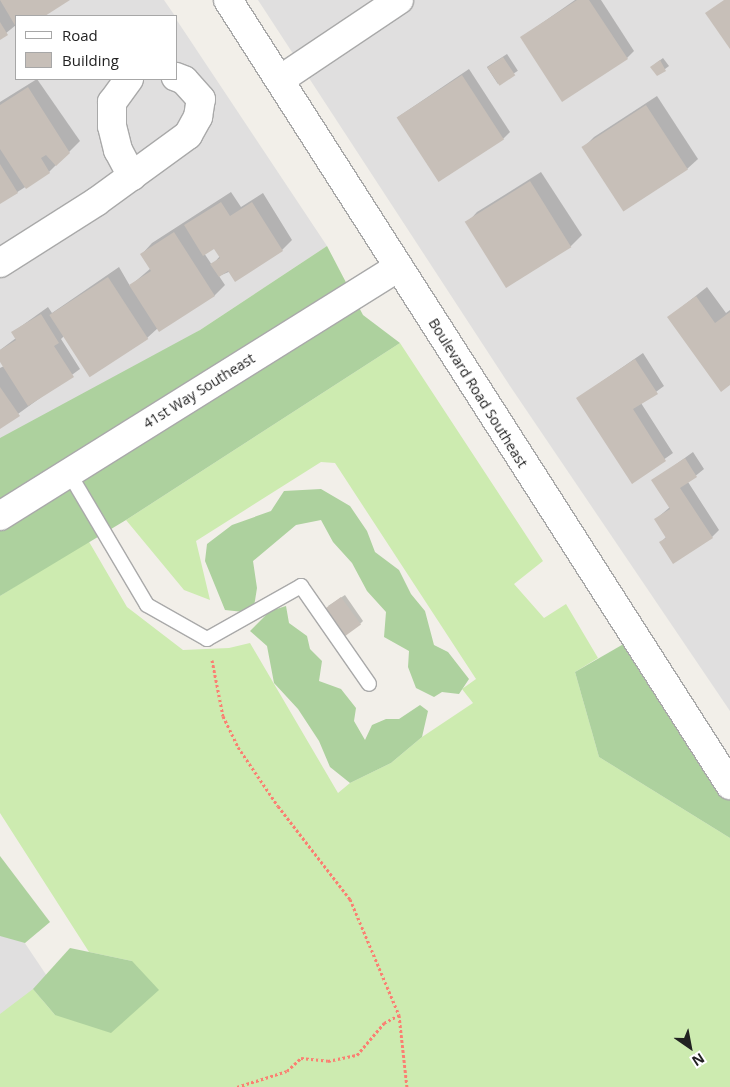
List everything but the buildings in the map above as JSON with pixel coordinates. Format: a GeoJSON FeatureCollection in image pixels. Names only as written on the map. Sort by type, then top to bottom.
{"type":"FeatureCollection","features":[{"type":"Feature","properties":{"kind":"street","name":"Boulevard Road Southeast"},"geometry":{"type":"LineString","coordinates":[[228,0],[281,78],[730,785]]}},
{"type":"Feature","properties":{"kind":"street"},"geometry":{"type":"LineString","coordinates":[[281,78],[399,0]]}},
{"type":"Feature","properties":{"kind":"street"},"geometry":{"type":"LineString","coordinates":[[0,263],[172,149],[188,135],[198,117],[201,99],[184,80],[178,78]]}},
{"type":"Feature","properties":{"kind":"street"},"geometry":{"type":"LineString","coordinates":[[128,80],[112,102],[112,126],[118,150],[132,176]]}},
{"type":"Feature","properties":{"kind":"street","name":"41st Way Southeast"},"geometry":{"type":"LineString","coordinates":[[0,516],[399,266]]}},
{"type":"Feature","properties":{"kind":"lane"},"geometry":{"type":"LineString","coordinates":[[69,473],[147,606],[207,639],[301,586],[369,684]]}},
{"type":"Feature","properties":{"kind":"path"},"geometry":{"type":"LineString","coordinates":[[207,639],[223,716],[238,747],[278,806],[350,899],[399,1015],[407,1087]]}},
{"type":"Feature","properties":{"kind":"path"},"geometry":{"type":"LineString","coordinates":[[237,1087],[287,1071],[301,1058],[328,1061],[357,1054],[384,1024],[399,1015]]}},
{"type":"Feature","properties":{"kind":"shaded area"},"geometry":{"type":"Polygon","coordinates":[[[0,0],[164,0],[174,15],[15,15],[15,80],[178,80],[178,22],[327,246],[0,462],[0,0]]]}},
{"type":"Feature","properties":{"kind":"shaded area"},"geometry":{"type":"Polygon","coordinates":[[[258,0],[730,0],[730,711],[510,386],[258,0]]]}},
{"type":"Feature","properties":{"kind":"shaded area"},"geometry":{"type":"Polygon","coordinates":[[[0,906],[57,991],[0,1028],[0,906]]]}},
{"type":"Feature","properties":{"kind":"green space"},"geometry":{"type":"Polygon","coordinates":[[[327,246],[363,315],[400,343],[126,520],[0,596],[0,438],[200,330],[327,246]]]}},
{"type":"Feature","properties":{"kind":"green space"},"geometry":{"type":"Polygon","coordinates":[[[400,343],[543,561],[514,584],[544,618],[566,604],[598,658],[575,672],[599,757],[730,838],[730,1087],[0,1087],[0,1014],[33,989],[55,1015],[132,961],[89,952],[0,813],[0,596],[88,540],[127,607],[183,650],[229,648],[250,643],[338,793],[350,783],[391,763],[422,737],[473,703],[462,689],[476,679],[335,463],[321,462],[196,541],[210,600],[184,590],[126,520],[400,343]]]}},
{"type":"Feature","properties":{"kind":"green space"},"geometry":{"type":"Polygon","coordinates":[[[321,489],[350,506],[367,531],[375,552],[399,570],[411,594],[425,611],[434,645],[448,652],[469,679],[459,694],[442,692],[434,697],[416,688],[408,667],[409,651],[384,637],[386,612],[367,591],[352,563],[333,542],[321,520],[296,525],[253,561],[257,588],[253,613],[225,610],[205,561],[207,544],[232,525],[271,511],[284,491],[321,489]]]}},
{"type":"Feature","properties":{"kind":"green space"},"geometry":{"type":"Polygon","coordinates":[[[286,606],[289,623],[307,636],[310,649],[322,661],[319,681],[341,689],[356,708],[354,721],[365,740],[372,725],[386,719],[399,719],[420,705],[428,711],[422,737],[391,763],[350,783],[330,767],[319,741],[298,709],[274,683],[267,646],[250,631],[270,611],[286,606]]]}},
{"type":"Feature","properties":{"kind":"green space"},"geometry":{"type":"Polygon","coordinates":[[[634,638],[730,785],[730,838],[599,757],[575,672],[634,638]]]}},
{"type":"Feature","properties":{"kind":"green space"},"geometry":{"type":"Polygon","coordinates":[[[0,856],[50,922],[25,943],[0,936],[0,856]]]}},
{"type":"Feature","properties":{"kind":"green space"},"geometry":{"type":"Polygon","coordinates":[[[70,948],[132,961],[159,990],[111,1033],[55,1015],[33,989],[70,948]]]}}]}
